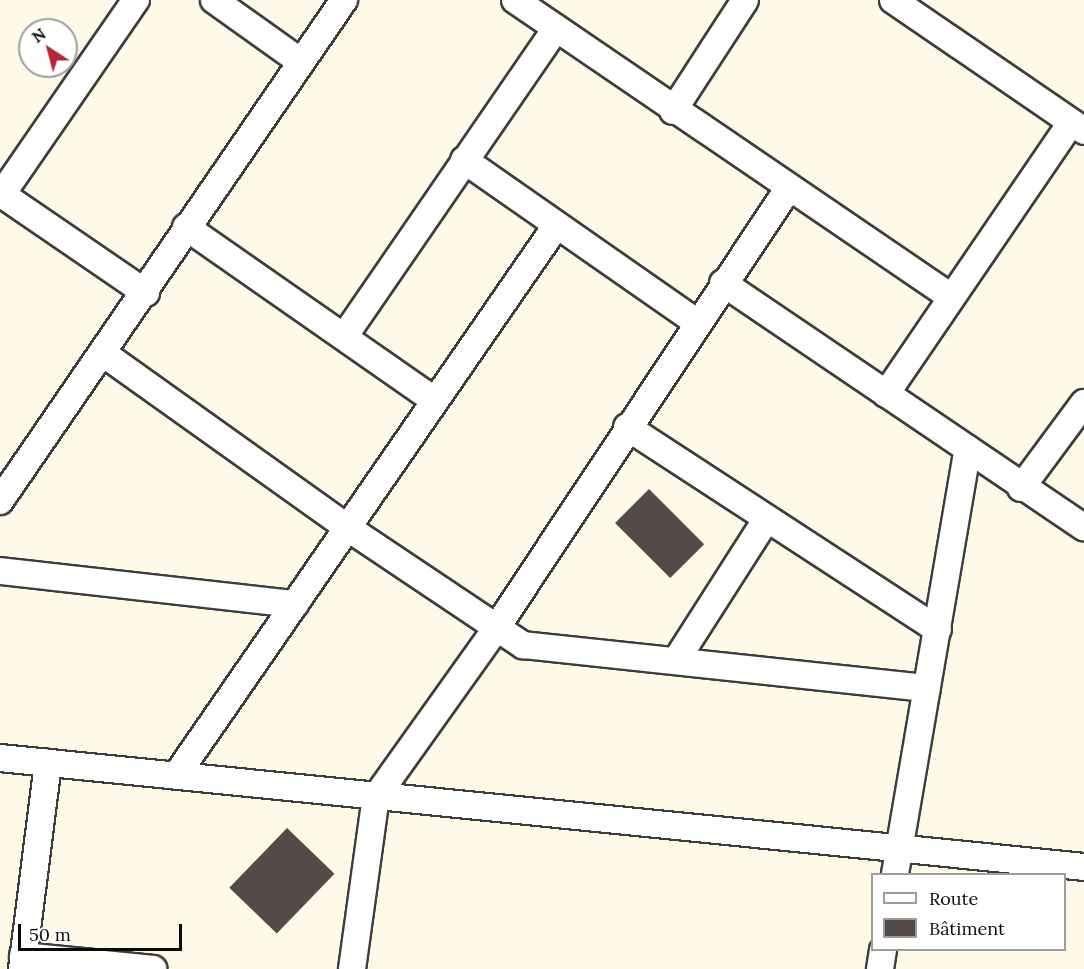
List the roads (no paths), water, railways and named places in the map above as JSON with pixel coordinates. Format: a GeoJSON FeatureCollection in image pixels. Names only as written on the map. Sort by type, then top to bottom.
{"type":"FeatureCollection","features":[{"type":"Feature","properties":{"kind":"street"},"geometry":{"type":"LineString","coordinates":[[136,0],[1,193],[146,293]]}},
{"type":"Feature","properties":{"kind":"street"},"geometry":{"type":"LineString","coordinates":[[214,0],[301,62]]}},
{"type":"Feature","properties":{"kind":"street"},"geometry":{"type":"LineString","coordinates":[[0,501],[105,354],[186,228],[344,0]]}},
{"type":"Feature","properties":{"kind":"street"},"geometry":{"type":"LineString","coordinates":[[515,0],[673,111],[951,297]]}},
{"type":"Feature","properties":{"kind":"street"},"geometry":{"type":"LineString","coordinates":[[673,111],[745,0]]}},
{"type":"Feature","properties":{"kind":"street"},"geometry":{"type":"LineString","coordinates":[[886,394],[951,297],[1077,127],[893,0]]}},
{"type":"Feature","properties":{"kind":"street"},"geometry":{"type":"LineString","coordinates":[[346,334],[556,28]]}},
{"type":"Feature","properties":{"kind":"street"},"geometry":{"type":"LineString","coordinates":[[464,159],[556,226],[696,322]]}},
{"type":"Feature","properties":{"kind":"street"},"geometry":{"type":"LineString","coordinates":[[352,969],[376,797],[495,630],[696,322],[788,189]]}},
{"type":"Feature","properties":{"kind":"street"},"geometry":{"type":"LineString","coordinates":[[178,773],[556,226]]}},
{"type":"Feature","properties":{"kind":"street"},"geometry":{"type":"LineString","coordinates":[[186,228],[346,334],[434,400]]}},
{"type":"Feature","properties":{"kind":"street"},"geometry":{"type":"LineString","coordinates":[[723,283],[968,449],[1021,488],[1084,527]]}},
{"type":"Feature","properties":{"kind":"street"},"geometry":{"type":"LineString","coordinates":[[105,354],[495,630],[548,651],[677,659],[927,688]]}},
{"type":"Feature","properties":{"kind":"street"},"geometry":{"type":"LineString","coordinates":[[1021,488],[1084,403]]}},
{"type":"Feature","properties":{"kind":"street"},"geometry":{"type":"LineString","coordinates":[[627,427],[766,520],[938,630]]}},
{"type":"Feature","properties":{"kind":"street"},"geometry":{"type":"LineString","coordinates":[[895,873],[968,449]]}},
{"type":"Feature","properties":{"kind":"street"},"geometry":{"type":"LineString","coordinates":[[677,659],[766,520]]}},
{"type":"Feature","properties":{"kind":"street"},"geometry":{"type":"LineString","coordinates":[[0,571],[295,604]]}},
{"type":"Feature","properties":{"kind":"street"},"geometry":{"type":"LineString","coordinates":[[0,758],[178,773],[376,797],[1084,867]]}},
{"type":"Feature","properties":{"kind":"street"},"geometry":{"type":"LineString","coordinates":[[48,763],[22,963],[150,969]]}},
{"type":"Feature","properties":{"kind":"street"},"geometry":{"type":"LineString","coordinates":[[879,969],[883,951]]}}]}
